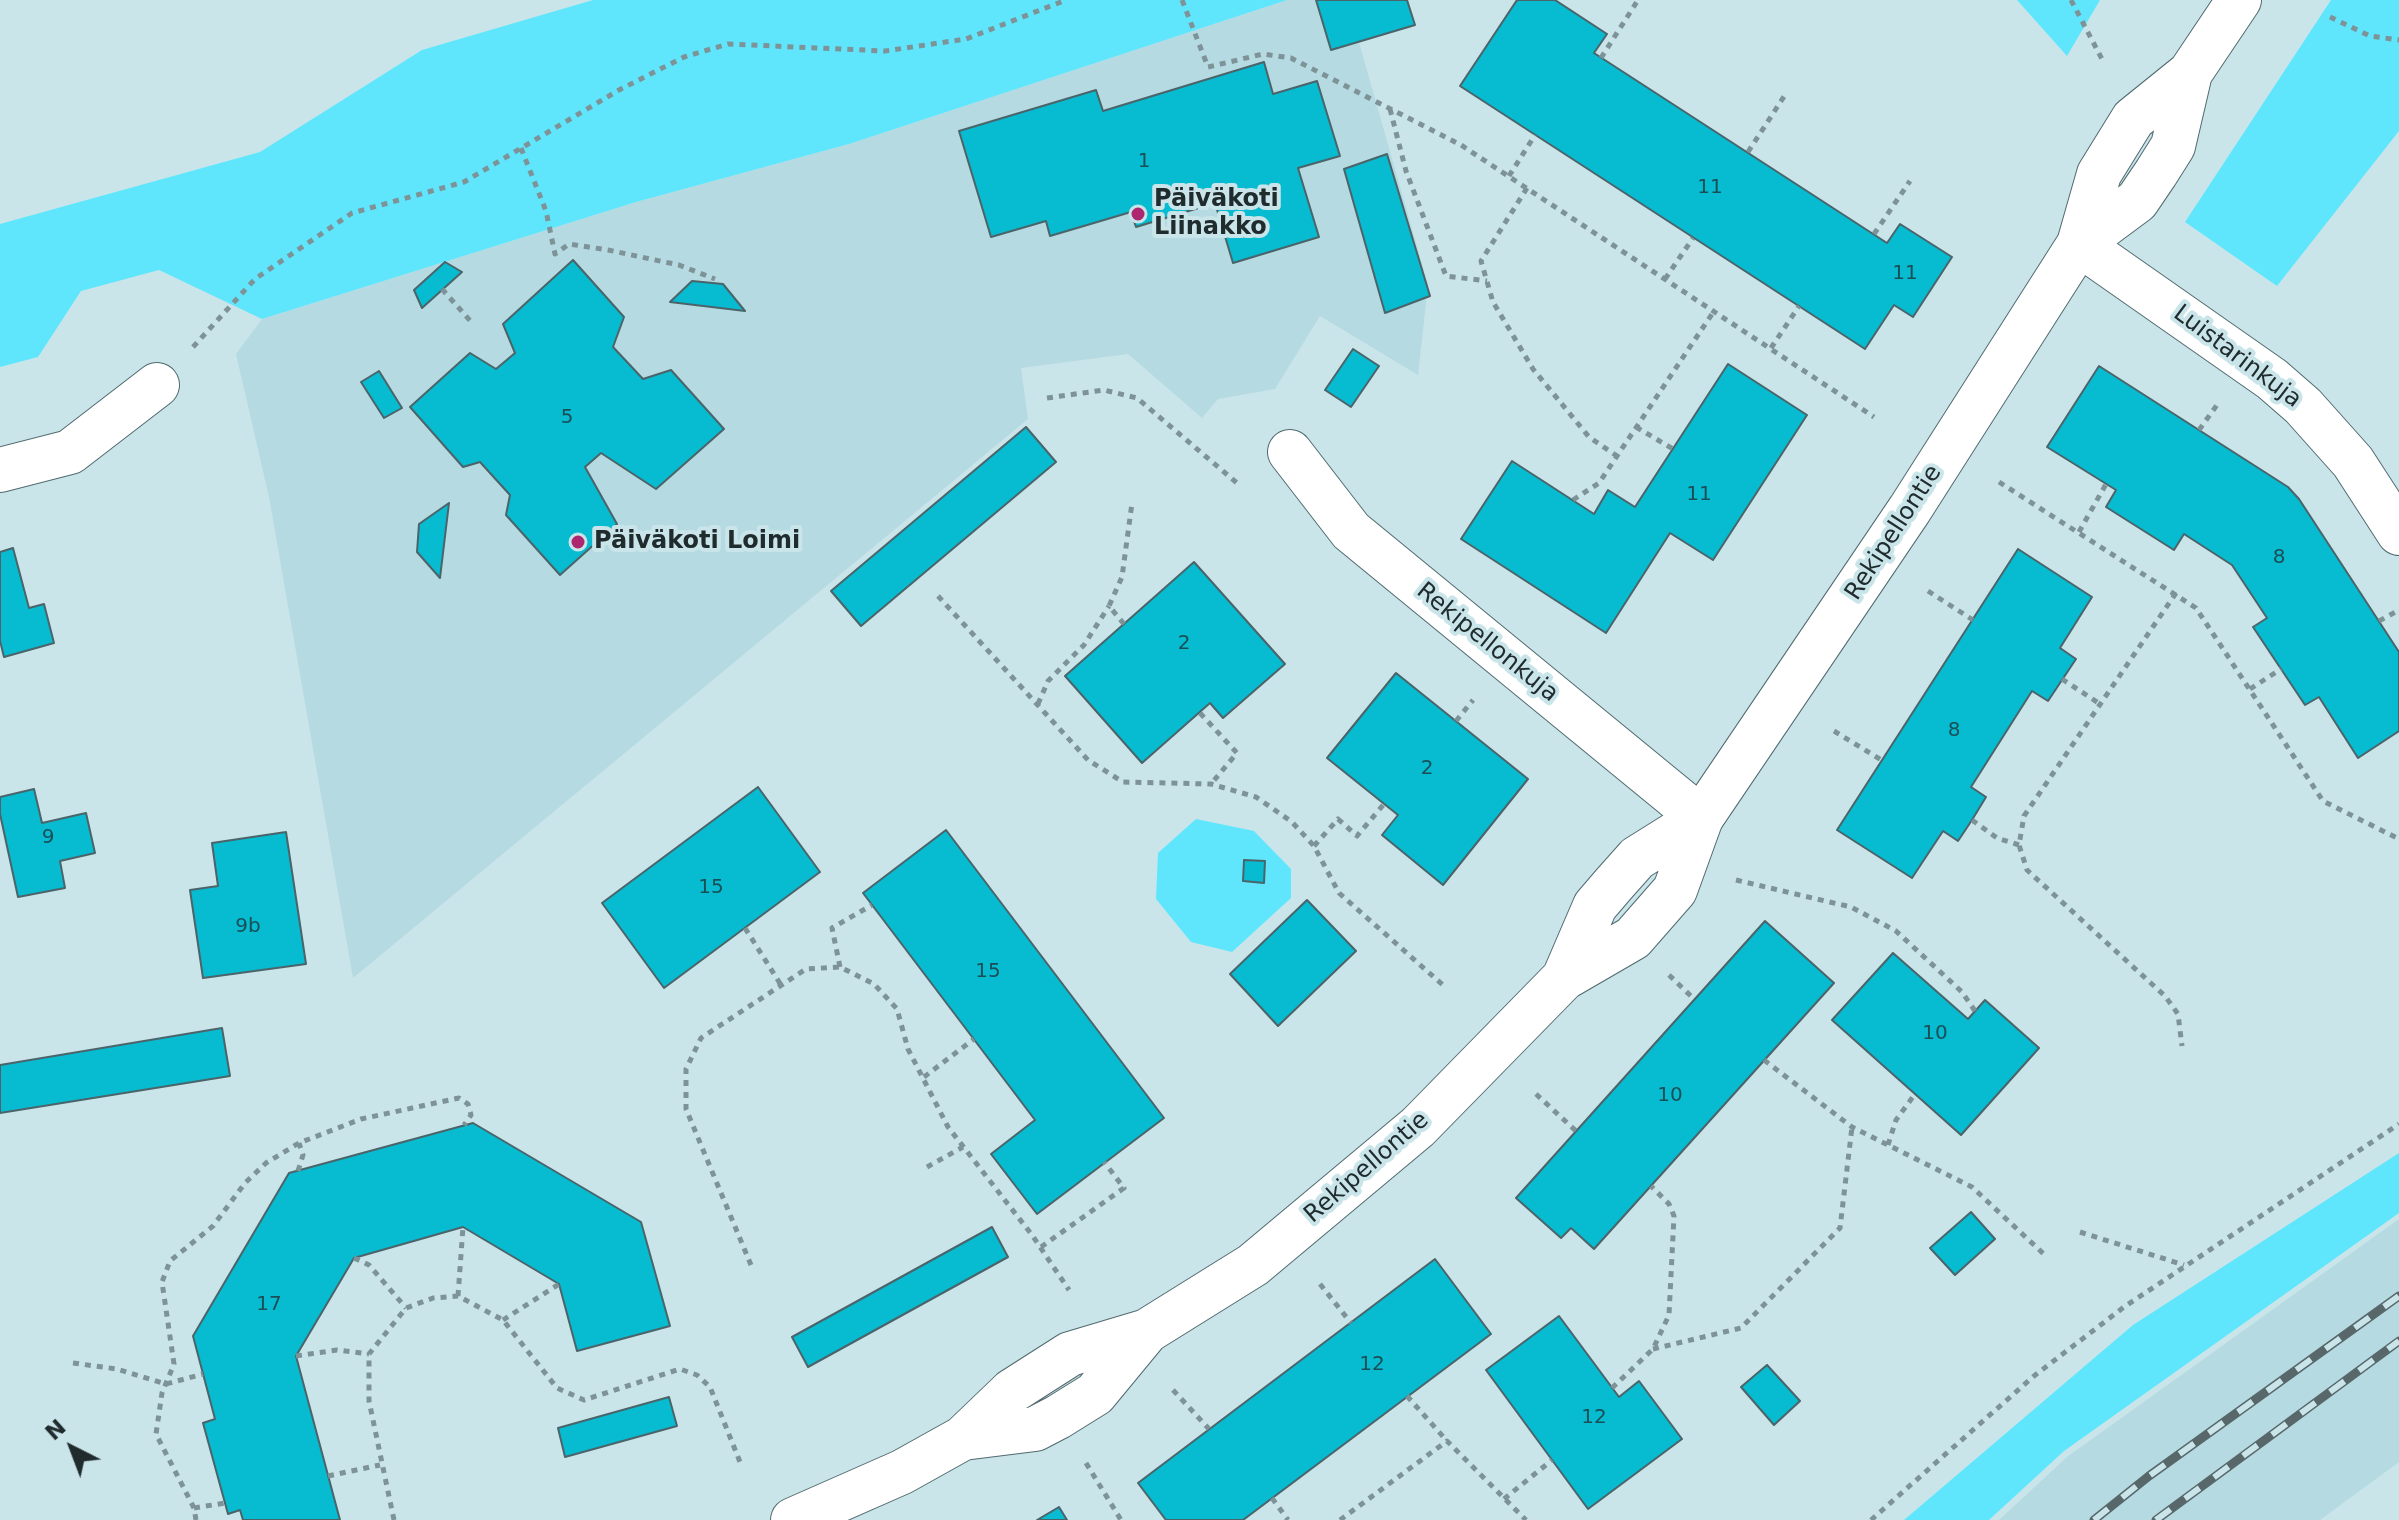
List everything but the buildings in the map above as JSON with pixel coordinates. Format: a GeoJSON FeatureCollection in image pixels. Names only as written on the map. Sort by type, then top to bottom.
{"type":"FeatureCollection","features":[{"type":"Feature","properties":{"kind":"street","name":"Rekipellontie"},"geometry":{"type":"LineString","coordinates":[[793,1520],[902,1472],[963,1438],[1012,1391],[1070,1354],[1147,1331],[1253,1265],[1418,1127],[1564,978],[1595,906],[1637,858],[1701,818],[1910,509],[2079,244],[2099,174],[2133,119],[2190,73],[2239,0]]}},
{"type":"Feature","properties":{"kind":"street","name":"Luistarinkuja"},"geometry":{"type":"LineString","coordinates":[[2079,244],[2272,379],[2303,406],[2353,462],[2399,533]]}},
{"type":"Feature","properties":{"kind":"street"},"geometry":{"type":"LineString","coordinates":[[0,470],[70,452],[157,385]]}},
{"type":"Feature","properties":{"kind":"street","name":"Rekipellonkuja"},"geometry":{"type":"LineString","coordinates":[[1290,452],[1351,531],[1701,818]]}},
{"type":"Feature","properties":{"kind":"path"},"geometry":{"type":"LineString","coordinates":[[157,385],[255,279],[352,213],[464,182],[632,83],[684,57],[728,44],[885,51],[966,39],[1066,0]]}},
{"type":"Feature","properties":{"kind":"path"},"geometry":{"type":"LineString","coordinates":[[1182,0],[1208,67],[1278,54],[1316,70],[1461,145],[1874,417]]}},
{"type":"Feature","properties":{"kind":"path"},"geometry":{"type":"LineString","coordinates":[[1601,58],[1638,0]]}},
{"type":"Feature","properties":{"kind":"path"},"geometry":{"type":"LineString","coordinates":[[2071,0],[2104,63]]}},
{"type":"Feature","properties":{"kind":"path"},"geometry":{"type":"LineString","coordinates":[[2330,17],[2370,36],[2399,40]]}},
{"type":"Feature","properties":{"kind":"path"},"geometry":{"type":"LineString","coordinates":[[1748,152],[1785,95]]}},
{"type":"Feature","properties":{"kind":"path"},"geometry":{"type":"LineString","coordinates":[[1390,109],[1406,171],[1446,276],[1487,281]]}},
{"type":"Feature","properties":{"kind":"path"},"geometry":{"type":"LineString","coordinates":[[1509,176],[1535,135]]}},
{"type":"Feature","properties":{"kind":"path"},"geometry":{"type":"LineString","coordinates":[[521,148],[546,211],[555,254],[569,244],[595,248],[648,257],[715,279]]}},
{"type":"Feature","properties":{"kind":"path"},"geometry":{"type":"LineString","coordinates":[[1874,234],[1910,181]]}},
{"type":"Feature","properties":{"kind":"path"},"geometry":{"type":"LineString","coordinates":[[1527,188],[1481,261],[1493,302],[1533,369],[1589,437],[1617,456]]}},
{"type":"Feature","properties":{"kind":"path"},"geometry":{"type":"LineString","coordinates":[[1665,279],[1693,238]]}},
{"type":"Feature","properties":{"kind":"path"},"geometry":{"type":"LineString","coordinates":[[442,289],[473,324]]}},
{"type":"Feature","properties":{"kind":"path"},"geometry":{"type":"LineString","coordinates":[[1771,349],[1799,306]]}},
{"type":"Feature","properties":{"kind":"path"},"geometry":{"type":"LineString","coordinates":[[1573,500],[1599,483],[1714,311]]}},
{"type":"Feature","properties":{"kind":"path"},"geometry":{"type":"LineString","coordinates":[[1047,398],[1104,390],[1137,398],[1237,483]]}},
{"type":"Feature","properties":{"kind":"path"},"geometry":{"type":"LineString","coordinates":[[1636,427],[1673,449]]}},
{"type":"Feature","properties":{"kind":"path"},"geometry":{"type":"LineString","coordinates":[[1999,482],[2196,608],[2323,801],[2399,839]]}},
{"type":"Feature","properties":{"kind":"path"},"geometry":{"type":"LineString","coordinates":[[2079,532],[2106,484]]}},
{"type":"Feature","properties":{"kind":"path"},"geometry":{"type":"LineString","coordinates":[[1038,704],[1048,681],[1084,645],[1109,606],[1122,577],[1132,503]]}},
{"type":"Feature","properties":{"kind":"path"},"geometry":{"type":"LineString","coordinates":[[1928,591],[1973,620]]}},
{"type":"Feature","properties":{"kind":"path"},"geometry":{"type":"LineString","coordinates":[[2176,593],[2024,816],[2019,845],[2027,870],[2165,996],[2178,1014],[2182,1046]]}},
{"type":"Feature","properties":{"kind":"path"},"geometry":{"type":"LineString","coordinates":[[938,596],[1088,760],[1123,782],[1211,784],[1256,797],[1292,822],[1314,846],[1339,893],[1444,986]]}},
{"type":"Feature","properties":{"kind":"path"},"geometry":{"type":"LineString","coordinates":[[1109,606],[1124,624]]}},
{"type":"Feature","properties":{"kind":"path"},"geometry":{"type":"LineString","coordinates":[[2379,621],[2399,610]]}},
{"type":"Feature","properties":{"kind":"path"},"geometry":{"type":"LineString","coordinates":[[2250,689],[2281,669]]}},
{"type":"Feature","properties":{"kind":"path"},"geometry":{"type":"LineString","coordinates":[[2062,679],[2100,704]]}},
{"type":"Feature","properties":{"kind":"path"},"geometry":{"type":"LineString","coordinates":[[1200,713],[1237,753],[1211,784]]}},
{"type":"Feature","properties":{"kind":"path"},"geometry":{"type":"LineString","coordinates":[[1834,731],[1883,761]]}},
{"type":"Feature","properties":{"kind":"path"},"geometry":{"type":"LineString","coordinates":[[1314,846],[1338,819],[1357,836],[1384,804]]}},
{"type":"Feature","properties":{"kind":"path"},"geometry":{"type":"LineString","coordinates":[[1972,820],[1997,838],[2019,845]]}},
{"type":"Feature","properties":{"kind":"path"},"geometry":{"type":"LineString","coordinates":[[1729,878],[1851,907],[1896,931],[1962,992],[1975,1011]]}},
{"type":"Feature","properties":{"kind":"path"},"geometry":{"type":"LineString","coordinates":[[840,967],[832,928],[872,905]]}},
{"type":"Feature","properties":{"kind":"path"},"geometry":{"type":"LineString","coordinates":[[745,928],[781,985]]}},
{"type":"Feature","properties":{"kind":"path"},"geometry":{"type":"LineString","coordinates":[[1658,966],[1694,999]]}},
{"type":"Feature","properties":{"kind":"path"},"geometry":{"type":"LineString","coordinates":[[751,1265],[686,1109],[686,1069],[701,1038],[781,985],[806,969],[840,967],[874,984],[897,1009],[908,1049],[948,1127],[1041,1247],[1069,1290]]}},
{"type":"Feature","properties":{"kind":"path"},"geometry":{"type":"LineString","coordinates":[[923,1078],[974,1039]]}},
{"type":"Feature","properties":{"kind":"path"},"geometry":{"type":"LineString","coordinates":[[1764,1060],[1852,1127],[1972,1187],[2047,1257]]}},
{"type":"Feature","properties":{"kind":"path"},"geometry":{"type":"LineString","coordinates":[[1536,1094],[1576,1131]]}},
{"type":"Feature","properties":{"kind":"path"},"geometry":{"type":"LineString","coordinates":[[1888,1145],[1896,1120],[1915,1094]]}},
{"type":"Feature","properties":{"kind":"path"},"geometry":{"type":"LineString","coordinates":[[196,1520],[194,1508],[156,1434],[166,1384],[174,1364],[162,1282],[170,1261],[213,1226],[245,1183],[266,1163],[299,1143],[361,1119],[459,1098],[468,1104],[471,1115],[464,1125]]}},
{"type":"Feature","properties":{"kind":"path"},"geometry":{"type":"LineString","coordinates":[[1871,1520],[2034,1376],[2184,1265],[2399,1124]]}},
{"type":"Feature","properties":{"kind":"path"},"geometry":{"type":"LineString","coordinates":[[1653,1349],[1741,1328],[1840,1228],[1852,1127]]}},
{"type":"Feature","properties":{"kind":"path"},"geometry":{"type":"LineString","coordinates":[[298,1171],[303,1155],[299,1143]]}},
{"type":"Feature","properties":{"kind":"path"},"geometry":{"type":"LineString","coordinates":[[927,1167],[963,1147]]}},
{"type":"Feature","properties":{"kind":"path"},"geometry":{"type":"LineString","coordinates":[[1041,1247],[1124,1188],[1104,1162]]}},
{"type":"Feature","properties":{"kind":"path"},"geometry":{"type":"LineString","coordinates":[[1612,1388],[1653,1349],[1669,1315],[1674,1216],[1669,1204],[1651,1186]]}},
{"type":"Feature","properties":{"kind":"path"},"geometry":{"type":"LineString","coordinates":[[458,1296],[463,1227]]}},
{"type":"Feature","properties":{"kind":"path"},"geometry":{"type":"LineString","coordinates":[[2080,1232],[2184,1265]]}},
{"type":"Feature","properties":{"kind":"path"},"geometry":{"type":"LineString","coordinates":[[354,1258],[369,1265],[406,1308]]}},
{"type":"Feature","properties":{"kind":"path"},"geometry":{"type":"LineString","coordinates":[[503,1320],[559,1284]]}},
{"type":"Feature","properties":{"kind":"path"},"geometry":{"type":"LineString","coordinates":[[1320,1284],[1351,1323]]}},
{"type":"Feature","properties":{"kind":"path"},"geometry":{"type":"LineString","coordinates":[[394,1520],[369,1401],[369,1354],[406,1308],[433,1298],[458,1296],[503,1320],[557,1388],[584,1400],[680,1369],[697,1375],[710,1387],[742,1467]]}},
{"type":"Feature","properties":{"kind":"path"},"geometry":{"type":"LineString","coordinates":[[296,1356],[337,1350],[369,1354]]}},
{"type":"Feature","properties":{"kind":"path"},"geometry":{"type":"LineString","coordinates":[[73,1363],[117,1369],[166,1384],[203,1374]]}},
{"type":"Feature","properties":{"kind":"path"},"geometry":{"type":"LineString","coordinates":[[1173,1390],[1209,1429]]}},
{"type":"Feature","properties":{"kind":"path"},"geometry":{"type":"LineString","coordinates":[[1407,1396],[1526,1520]]}},
{"type":"Feature","properties":{"kind":"path"},"geometry":{"type":"LineString","coordinates":[[1340,1520],[1447,1441]]}},
{"type":"Feature","properties":{"kind":"path"},"geometry":{"type":"LineString","coordinates":[[1079,1451],[1121,1520]]}},
{"type":"Feature","properties":{"kind":"path"},"geometry":{"type":"LineString","coordinates":[[1504,1499],[1552,1460]]}},
{"type":"Feature","properties":{"kind":"path"},"geometry":{"type":"LineString","coordinates":[[328,1476],[380,1465]]}},
{"type":"Feature","properties":{"kind":"path"},"geometry":{"type":"LineString","coordinates":[[1272,1498],[1288,1520]]}},
{"type":"Feature","properties":{"kind":"path"},"geometry":{"type":"LineString","coordinates":[[194,1508],[225,1503]]}},
{"type":"Feature","properties":{"kind":"shaded area"},"geometry":{"type":"Polygon","coordinates":[[[593,0],[1287,0],[849,144],[636,202],[262,319],[159,270],[81,291],[38,357],[0,367],[0,224],[260,152],[422,50],[593,0]]]}},
{"type":"Feature","properties":{"kind":"shaded area","name":"Päiväkoti Loimi"},"geometry":{"type":"Polygon","coordinates":[[[1287,0],[1347,0],[1428,285],[1418,375],[1320,316],[1275,389],[1218,399],[1202,418],[1128,354],[1021,368],[1028,419],[353,978],[269,497],[236,354],[262,319],[636,202],[849,144],[1287,0]]]}},
{"type":"Feature","properties":{"kind":"shaded area"},"geometry":{"type":"Polygon","coordinates":[[[2017,0],[2100,0],[2067,56],[2017,0]]]}},
{"type":"Feature","properties":{"kind":"shaded area"},"geometry":{"type":"Polygon","coordinates":[[[2331,0],[2399,0],[2399,131],[2277,286],[2185,222],[2331,0]]]}},
{"type":"Feature","properties":{"kind":"shaded area"},"geometry":{"type":"Polygon","coordinates":[[[1196,819],[1254,831],[1291,869],[1291,898],[1232,952],[1191,942],[1156,899],[1158,853],[1196,819]]]}},
{"type":"Feature","properties":{"kind":"shaded area"},"geometry":{"type":"Polygon","coordinates":[[[2399,1153],[2399,1213],[2064,1451],[1989,1520],[1904,1520],[2133,1325],[2399,1153]]]}},
{"type":"Feature","properties":{"kind":"shaded area"},"geometry":{"type":"Polygon","coordinates":[[[2399,1219],[2399,1462],[2320,1520],[1999,1520],[2067,1457],[2399,1219]]]}},
{"type":"Feature","properties":{"kind":"railway"},"geometry":{"type":"LineString","coordinates":[[2094,1520],[2149,1476],[2399,1296]]}},
{"type":"Feature","properties":{"kind":"railway"},"geometry":{"type":"LineString","coordinates":[[2156,1520],[2399,1341]]}},
{"type":"Feature","properties":{"kind":"place","name":"Päiväkoti Liinakko"},"geometry":{"type":"Point","coordinates":[1138,214]}},
{"type":"Feature","properties":{"kind":"place","name":"Päiväkoti Loimi"},"geometry":{"type":"Point","coordinates":[578,542]}}]}
